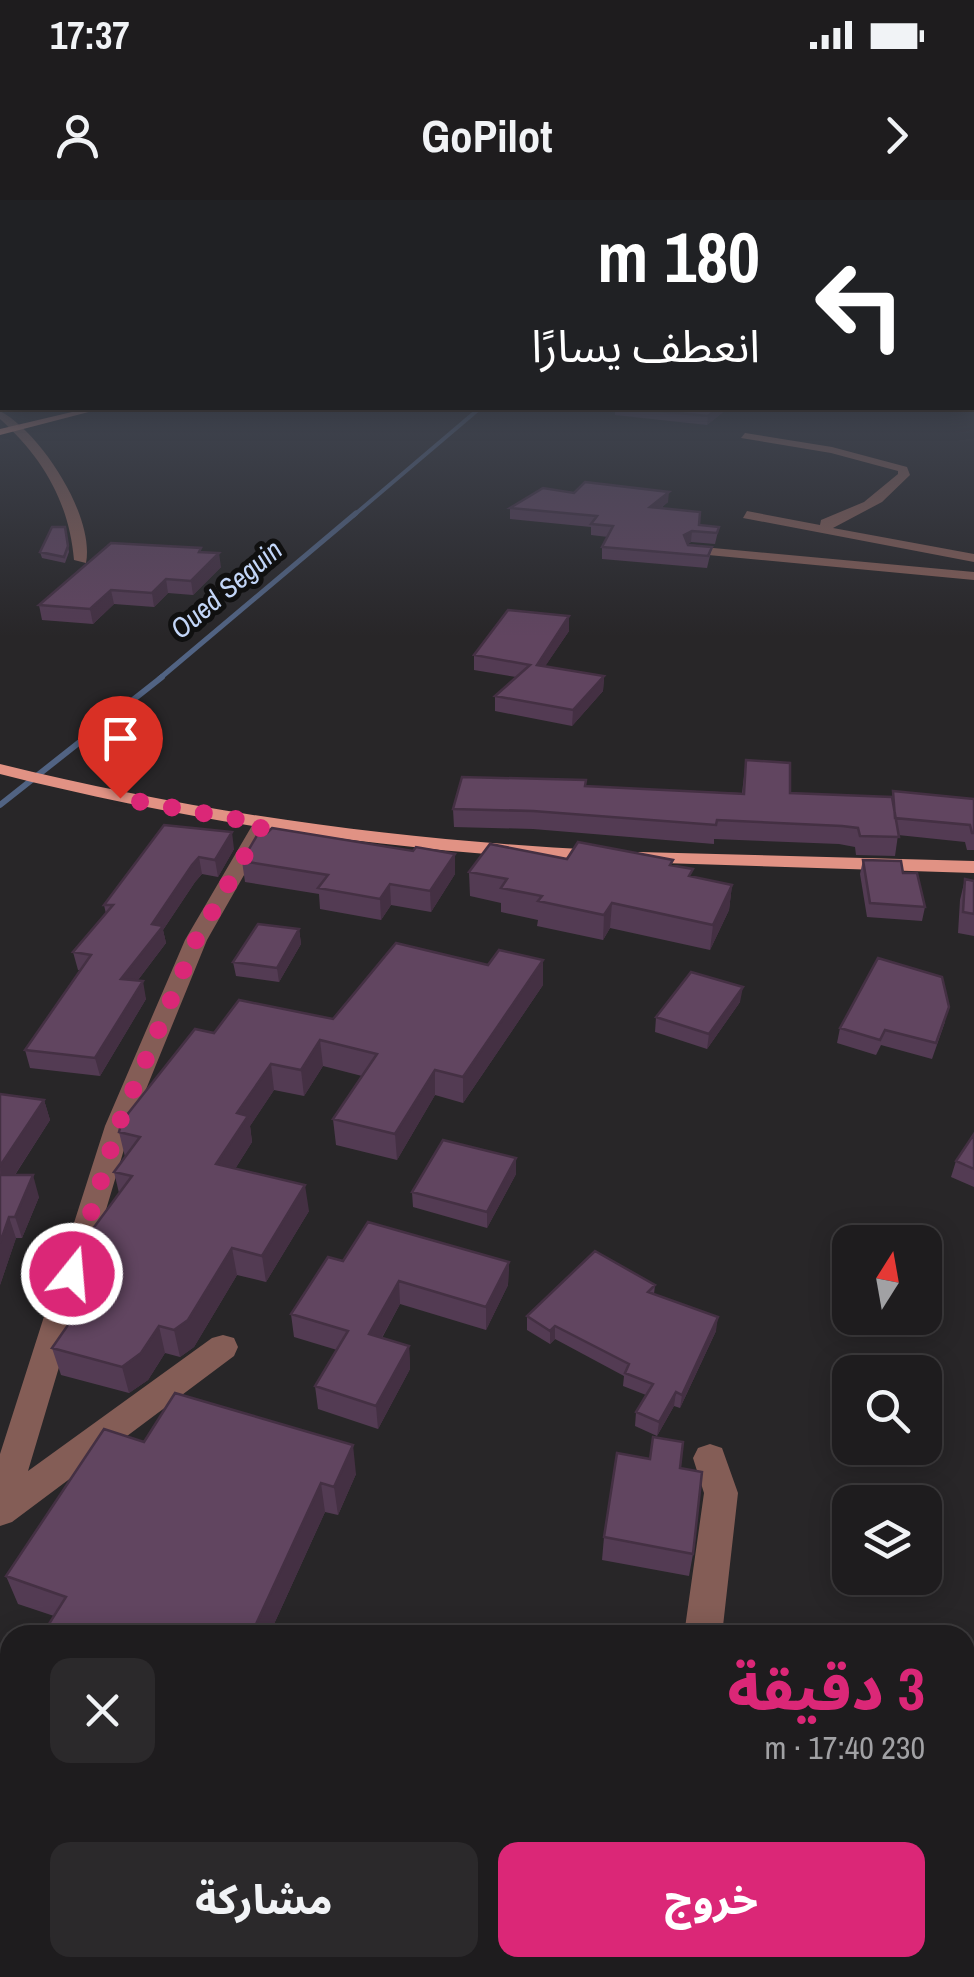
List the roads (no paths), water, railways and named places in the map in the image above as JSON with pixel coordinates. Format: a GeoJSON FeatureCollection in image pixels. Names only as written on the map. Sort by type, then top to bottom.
{"type":"FeatureCollection","features":[{"type":"Feature","properties":{"kind":"main road"},"geometry":{"type":"LineString","coordinates":[[0,769],[85,792],[263,824],[382,840],[543,854],[974,866]]}},
{"type":"Feature","properties":{"kind":"street"},"geometry":{"type":"LineString","coordinates":[[50,471],[80,533],[80,560]]}},
{"type":"Feature","properties":{"kind":"street"},"geometry":{"type":"LineString","coordinates":[[826,528],[825,523],[860,512],[877,500],[904,476],[903,471]]}},
{"type":"Feature","properties":{"kind":"street"},"geometry":{"type":"LineString","coordinates":[[747,514],[974,558]]}},
{"type":"Feature","properties":{"kind":"street"},"geometry":{"type":"LineString","coordinates":[[692,550],[974,576]]}},
{"type":"Feature","properties":{"kind":"street"},"geometry":{"type":"LineString","coordinates":[[0,1510],[118,1126],[196,940],[263,824]]}},
{"type":"Feature","properties":{"kind":"street"},"geometry":{"type":"LineString","coordinates":[[0,1510],[223,1347]]}},
{"type":"Feature","properties":{"kind":"street"},"geometry":{"type":"LineString","coordinates":[[703,1625],[722,1493],[710,1458]]}},
{"type":"Feature","properties":{"kind":"waterway","name":"Oued Seguin"},"geometry":{"type":"LineString","coordinates":[[353,516],[406,471]]}},
{"type":"Feature","properties":{"kind":"waterway","name":"Oued Seguin"},"geometry":{"type":"LineString","coordinates":[[159,679],[356,513]]}},
{"type":"Feature","properties":{"kind":"waterway","name":"Oued Seguin"},"geometry":{"type":"LineString","coordinates":[[0,805],[162,677]]}}]}
